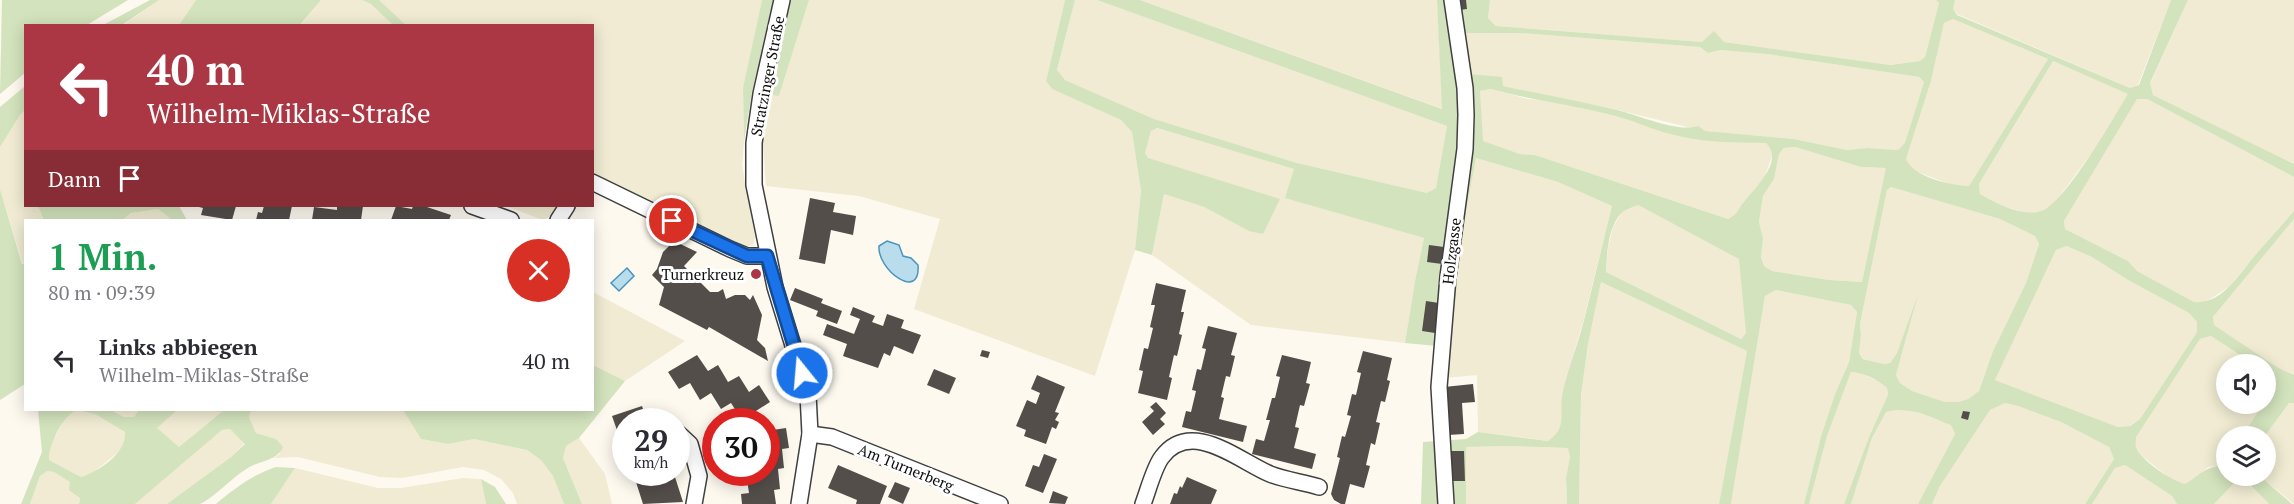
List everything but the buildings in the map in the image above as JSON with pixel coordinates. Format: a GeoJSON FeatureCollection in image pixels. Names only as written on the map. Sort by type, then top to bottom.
{"type":"FeatureCollection","features":[{"type":"Feature","properties":{"kind":"street","name":"Stratzinger Straße"},"geometry":{"type":"LineString","coordinates":[[782,0],[753,142],[754,185],[767,256],[808,394],[810,434],[799,504]]}},
{"type":"Feature","properties":{"kind":"street","name":"Holzgasse"},"geometry":{"type":"LineString","coordinates":[[1446,504],[1439,387],[1448,277],[1465,149],[1466,115],[1465,88],[1452,0]]}},
{"type":"Feature","properties":{"kind":"street"},"geometry":{"type":"LineString","coordinates":[[594,183],[730,249],[747,256],[767,256]]}},
{"type":"Feature","properties":{"kind":"street"},"geometry":{"type":"LineString","coordinates":[[475,207],[508,219]]}},
{"type":"Feature","properties":{"kind":"street","name":"Am Turnerberg"},"geometry":{"type":"LineString","coordinates":[[810,434],[832,437],[1000,504]]}},
{"type":"Feature","properties":{"kind":"street"},"geometry":{"type":"LineString","coordinates":[[1143,504],[1161,457],[1174,445],[1193,440],[1213,444],[1270,474],[1319,487]]}},
{"type":"Feature","properties":{"kind":"street"},"geometry":{"type":"LineString","coordinates":[[690,444],[699,476],[694,504]]}},
{"type":"Feature","properties":{"kind":"shaded area"},"geometry":{"type":"Polygon","coordinates":[[[159,0],[196,0],[180,24],[125,24],[159,0]]]}},
{"type":"Feature","properties":{"kind":"shaded area"},"geometry":{"type":"Polygon","coordinates":[[[321,0],[362,0],[371,4],[392,24],[302,24],[321,0]]]}},
{"type":"Feature","properties":{"kind":"shaded area"},"geometry":{"type":"Polygon","coordinates":[[[379,0],[762,0],[743,89],[742,165],[755,237],[753,245],[745,247],[733,244],[594,174],[594,24],[405,24],[379,0]]]}},
{"type":"Feature","properties":{"kind":"shaded area"},"geometry":{"type":"Polygon","coordinates":[[[809,0],[1065,0],[1046,81],[1052,89],[1121,120],[1132,132],[1141,191],[1135,250],[1095,376],[914,309],[940,219],[859,196],[766,186],[763,144],[770,95],[779,96],[809,0]]]}},
{"type":"Feature","properties":{"kind":"shaded area"},"geometry":{"type":"Polygon","coordinates":[[[1075,0],[1097,0],[1447,126],[1436,189],[1427,193],[1297,163],[1154,119],[1065,80],[1057,71],[1075,0]]]}},
{"type":"Feature","properties":{"kind":"shaded area"},"geometry":{"type":"Polygon","coordinates":[[[1140,0],[1437,0],[1443,109],[1140,0]]]}},
{"type":"Feature","properties":{"kind":"shaded area"},"geometry":{"type":"Polygon","coordinates":[[[1490,0],[1936,0],[1939,3],[1925,57],[1920,61],[1889,65],[1724,42],[1714,32],[1702,42],[1496,26],[1488,18],[1490,0]]]}},
{"type":"Feature","properties":{"kind":"shaded area"},"geometry":{"type":"Polygon","coordinates":[[[1955,0],[2171,0],[2138,85],[2130,88],[1957,14],[1953,9],[1955,0]]]}},
{"type":"Feature","properties":{"kind":"shaded area"},"geometry":{"type":"Polygon","coordinates":[[[2188,0],[2294,0],[2294,164],[2153,95],[2150,84],[2188,0]]]}},
{"type":"Feature","properties":{"kind":"shaded area"},"geometry":{"type":"Polygon","coordinates":[[[1953,19],[2048,59],[1969,186],[1954,186],[1918,172],[1909,166],[1906,159],[1931,81],[1944,23],[1953,19]]]}},
{"type":"Feature","properties":{"kind":"shaded area"},"geometry":{"type":"Polygon","coordinates":[[[1461,33],[1520,33],[1700,47],[1708,53],[1720,50],[1766,54],[1919,77],[1924,82],[1905,144],[1898,150],[1867,148],[1847,150],[1794,139],[1704,131],[1502,86],[1468,74],[1461,33]]]}},
{"type":"Feature","properties":{"kind":"shaded area"},"geometry":{"type":"Polygon","coordinates":[[[2053,61],[2129,94],[2093,151],[2053,205],[2041,211],[2026,213],[2001,205],[1980,194],[1979,184],[2053,61]]]}},
{"type":"Feature","properties":{"kind":"shaded area"},"geometry":{"type":"Polygon","coordinates":[[[1491,89],[1528,99],[1548,100],[1611,114],[1674,135],[1694,139],[1766,143],[1771,148],[1772,156],[1764,179],[1743,202],[1737,215],[1728,219],[1535,155],[1520,154],[1482,141],[1480,91],[1491,89]]]}},
{"type":"Feature","properties":{"kind":"shaded area"},"geometry":{"type":"Polygon","coordinates":[[[2137,99],[2147,99],[2294,177],[2294,211],[2230,286],[2204,303],[2194,302],[2137,271],[2128,261],[2065,229],[2064,221],[2137,99]]]}},
{"type":"Feature","properties":{"kind":"shaded area"},"geometry":{"type":"Polygon","coordinates":[[[24,111],[24,207],[38,207],[44,219],[24,219],[23,265],[0,189],[0,147],[24,111]]]}},
{"type":"Feature","properties":{"kind":"shaded area"},"geometry":{"type":"Polygon","coordinates":[[[1156,128],[1295,169],[1286,198],[1424,238],[1405,343],[1251,325],[1152,255],[1164,194],[1204,207],[1249,231],[1147,158],[1145,153],[1151,131],[1156,128]]]}},
{"type":"Feature","properties":{"kind":"shaded area"},"geometry":{"type":"Polygon","coordinates":[[[1795,147],[1861,167],[1887,168],[1862,282],[1829,280],[1772,271],[1764,266],[1761,256],[1763,238],[1759,222],[1763,196],[1774,179],[1779,154],[1784,148],[1795,147]]]}},
{"type":"Feature","properties":{"kind":"shaded area"},"geometry":{"type":"Polygon","coordinates":[[[1476,158],[1558,182],[1612,206],[1582,326],[1566,378],[1562,397],[1562,425],[1557,435],[1549,441],[1478,432],[1477,375],[1445,378],[1454,277],[1476,158]]]}},
{"type":"Feature","properties":{"kind":"shaded area"},"geometry":{"type":"Polygon","coordinates":[[[1891,187],[2000,219],[2035,236],[2039,244],[2026,283],[1993,351],[1979,391],[1968,399],[1945,402],[1912,391],[1900,383],[1896,375],[1915,306],[1897,353],[1890,363],[1884,364],[1864,359],[1859,353],[1860,324],[1887,190],[1891,187]]]}},
{"type":"Feature","properties":{"kind":"shaded area"},"geometry":{"type":"Polygon","coordinates":[[[1638,205],[1740,259],[1746,333],[1741,339],[1606,272],[1613,227],[1622,212],[1638,205]]]}},
{"type":"Feature","properties":{"kind":"shaded area"},"geometry":{"type":"Polygon","coordinates":[[[509,207],[558,207],[551,216],[540,219],[509,207]]]}},
{"type":"Feature","properties":{"kind":"shaded area"},"geometry":{"type":"Polygon","coordinates":[[[158,209],[171,219],[123,219],[131,213],[158,209]]]}},
{"type":"Feature","properties":{"kind":"shaded area"},"geometry":{"type":"Polygon","coordinates":[[[2294,219],[2294,375],[2276,366],[2276,354],[2258,354],[2214,325],[2213,317],[2294,219]]]}},
{"type":"Feature","properties":{"kind":"shaded area"},"geometry":{"type":"Polygon","coordinates":[[[2065,246],[2092,257],[2128,280],[2189,313],[2197,322],[2197,332],[2140,419],[2129,426],[2118,427],[1995,380],[2056,250],[2065,246]]]}},
{"type":"Feature","properties":{"kind":"shaded area"},"geometry":{"type":"Polygon","coordinates":[[[1601,282],[1747,351],[1719,504],[1579,504],[1581,395],[1588,344],[1601,282]]]}},
{"type":"Feature","properties":{"kind":"shaded area"},"geometry":{"type":"Polygon","coordinates":[[[1776,290],[1851,305],[1857,312],[1849,362],[1821,436],[1804,504],[1731,504],[1765,296],[1776,290]]]}},
{"type":"Feature","properties":{"kind":"shaded area"},"geometry":{"type":"Polygon","coordinates":[[[594,293],[685,341],[625,381],[594,366],[594,293]]]}},
{"type":"Feature","properties":{"kind":"shaded area"},"geometry":{"type":"Polygon","coordinates":[[[2211,336],[2239,354],[2216,354],[2216,414],[2257,414],[2249,426],[2216,426],[2216,466],[2208,467],[2185,484],[2173,481],[2142,456],[2135,447],[2135,437],[2200,339],[2211,336]]]}},
{"type":"Feature","properties":{"kind":"shaded area"},"geometry":{"type":"Polygon","coordinates":[[[1851,372],[1860,373],[1881,382],[1887,388],[1888,396],[1869,437],[1844,504],[1809,504],[1827,436],[1851,372]]]}},
{"type":"Feature","properties":{"kind":"shaded area"},"geometry":{"type":"Polygon","coordinates":[[[2005,403],[2061,422],[2109,447],[2114,459],[2085,504],[1932,504],[1940,486],[1990,410],[2005,403]]]}},
{"type":"Feature","properties":{"kind":"shaded area"},"geometry":{"type":"Polygon","coordinates":[[[2289,403],[2294,403],[2294,504],[2272,486],[2276,486],[2276,426],[2272,426],[2289,403]]]}},
{"type":"Feature","properties":{"kind":"shaded area"},"geometry":{"type":"Polygon","coordinates":[[[1896,409],[1909,410],[1951,424],[1955,434],[1918,504],[1851,504],[1872,438],[1886,412],[1896,409]]]}},
{"type":"Feature","properties":{"kind":"shaded area"},"geometry":{"type":"Polygon","coordinates":[[[81,411],[95,414],[125,432],[126,441],[121,450],[91,474],[81,477],[49,460],[48,450],[68,413],[81,411]]]}},
{"type":"Feature","properties":{"kind":"shaded area"},"geometry":{"type":"Polygon","coordinates":[[[113,411],[138,411],[134,417],[124,417],[113,411]]]}},
{"type":"Feature","properties":{"kind":"shaded area"},"geometry":{"type":"Polygon","coordinates":[[[176,411],[223,411],[179,447],[156,428],[176,411]]]}},
{"type":"Feature","properties":{"kind":"shaded area"},"geometry":{"type":"Polygon","coordinates":[[[251,411],[404,411],[421,439],[448,444],[474,439],[527,450],[541,460],[553,476],[564,504],[517,504],[513,493],[501,479],[484,470],[463,467],[402,478],[380,477],[298,457],[274,458],[280,454],[276,439],[256,433],[249,417],[251,411]]]}},
{"type":"Feature","properties":{"kind":"shaded area"},"geometry":{"type":"Polygon","coordinates":[[[230,429],[245,443],[231,457],[167,504],[135,504],[222,430],[230,429]]]}},
{"type":"Feature","properties":{"kind":"shaded area"},"geometry":{"type":"Polygon","coordinates":[[[579,438],[605,474],[612,504],[582,504],[563,458],[566,446],[579,438]]]}},
{"type":"Feature","properties":{"kind":"shaded area"},"geometry":{"type":"Polygon","coordinates":[[[1466,447],[1568,448],[1570,457],[1566,478],[1567,504],[1466,504],[1466,447]]]}},
{"type":"Feature","properties":{"kind":"shaded area"},"geometry":{"type":"Polygon","coordinates":[[[2125,465],[2172,496],[2177,504],[2092,504],[2115,468],[2125,465]]]}},
{"type":"Feature","properties":{"kind":"shaded area"},"geometry":{"type":"Polygon","coordinates":[[[295,468],[378,488],[401,488],[463,478],[481,479],[486,504],[271,504],[295,468]]]}},
{"type":"Feature","properties":{"kind":"shaded area"},"geometry":{"type":"Polygon","coordinates":[[[46,471],[54,472],[70,482],[80,498],[79,504],[30,504],[40,476],[46,471]]]}},
{"type":"Feature","properties":{"kind":"shaded area"},"geometry":{"type":"Polygon","coordinates":[[[2231,486],[2252,486],[2269,504],[2214,504],[2231,486]]]}},
{"type":"Feature","properties":{"kind":"green space"},"geometry":{"type":"Polygon","coordinates":[[[2,0],[128,0],[89,24],[24,24],[24,74],[0,94],[2,0]]]}},
{"type":"Feature","properties":{"kind":"green space"},"geometry":{"type":"Polygon","coordinates":[[[150,0],[159,0],[123,24],[105,24],[150,0]]]}},
{"type":"Feature","properties":{"kind":"green space"},"geometry":{"type":"Polygon","coordinates":[[[196,0],[321,0],[301,24],[180,24],[196,0]]]}},
{"type":"Feature","properties":{"kind":"green space"},"geometry":{"type":"Polygon","coordinates":[[[362,0],[379,0],[405,24],[392,24],[371,4],[362,0]]]}},
{"type":"Feature","properties":{"kind":"green space"},"geometry":{"type":"Polygon","coordinates":[[[762,0],[773,0],[752,92],[744,141],[743,88],[762,0]]]}},
{"type":"Feature","properties":{"kind":"green space"},"geometry":{"type":"Polygon","coordinates":[[[791,0],[809,0],[779,96],[770,95],[791,0]]]}},
{"type":"Feature","properties":{"kind":"green space"},"geometry":{"type":"Polygon","coordinates":[[[1065,0],[1075,0],[1057,70],[1065,80],[1154,119],[1297,163],[1427,193],[1436,188],[1447,126],[1097,0],[1140,0],[1442,109],[1437,0],[1448,0],[1461,89],[1459,147],[1437,346],[1405,343],[1424,238],[1285,198],[1294,169],[1157,128],[1151,131],[1145,153],[1148,158],[1280,199],[1263,234],[1249,231],[1204,207],[1164,194],[1152,255],[1135,250],[1141,191],[1132,132],[1121,120],[1052,89],[1046,81],[1065,0]]]}},
{"type":"Feature","properties":{"kind":"green space"},"geometry":{"type":"Polygon","coordinates":[[[1457,0],[1490,0],[1488,18],[1496,26],[1702,42],[1714,31],[1724,42],[1890,65],[1920,61],[1925,57],[1939,3],[1936,0],[1955,0],[1953,9],[1957,15],[2130,88],[2139,85],[2171,0],[2188,0],[2150,83],[2153,95],[2294,164],[2294,177],[2147,99],[2137,99],[2064,221],[2065,229],[2128,261],[2137,271],[2194,302],[2204,302],[2214,298],[2230,286],[2294,211],[2294,219],[2213,317],[2214,325],[2258,354],[2239,354],[2211,336],[2200,339],[2136,437],[2136,447],[2144,458],[2179,482],[2185,484],[2207,469],[2216,466],[2216,486],[2231,486],[2214,504],[2177,504],[2172,496],[2125,465],[2115,468],[2092,504],[2085,504],[2114,459],[2109,447],[2061,422],[2005,403],[1990,410],[1940,486],[1932,504],[1918,504],[1955,434],[1951,425],[1911,411],[1886,412],[1872,438],[1851,504],[1844,504],[1869,437],[1888,395],[1887,388],[1879,382],[1866,375],[1851,372],[1827,436],[1809,504],[1804,504],[1821,436],[1849,362],[1857,312],[1851,305],[1776,290],[1765,296],[1731,504],[1719,504],[1747,351],[1601,282],[1588,344],[1581,395],[1579,504],[1567,504],[1566,478],[1570,457],[1568,448],[1507,446],[1466,447],[1466,504],[1421,504],[1423,442],[1466,439],[1478,432],[1548,441],[1558,430],[1562,419],[1562,399],[1567,374],[1583,324],[1612,206],[1558,182],[1476,158],[1454,277],[1468,74],[1502,77],[1503,86],[1617,110],[1669,125],[1689,128],[1698,126],[1705,131],[1794,139],[1847,150],[1867,148],[1898,150],[1905,143],[1924,82],[1919,77],[1766,54],[1720,50],[1708,53],[1700,47],[1520,33],[1461,33],[1457,0]],[[1953,19],[1944,23],[1931,81],[1906,159],[1916,171],[1934,179],[1969,186],[2048,59],[1953,19]],[[2053,61],[1979,184],[1980,194],[2017,211],[2041,211],[2051,205],[2088,159],[2128,94],[2053,61]],[[1491,89],[1480,91],[1483,141],[1520,154],[1535,155],[1728,219],[1737,212],[1762,180],[1772,157],[1771,150],[1766,143],[1720,142],[1685,138],[1617,116],[1579,107],[1491,89]],[[1795,147],[1784,148],[1779,154],[1774,179],[1763,196],[1759,222],[1763,238],[1761,257],[1764,266],[1772,271],[1829,280],[1862,282],[1886,168],[1861,167],[1795,147]],[[1891,187],[1887,190],[1860,324],[1859,353],[1863,359],[1884,364],[1890,363],[1897,353],[1918,295],[1896,375],[1900,383],[1912,391],[1945,402],[1968,399],[1979,391],[1993,351],[2026,283],[2039,244],[2035,236],[2000,219],[1891,187]],[[1638,205],[1624,211],[1615,223],[1609,239],[1606,272],[1741,339],[1746,333],[1739,259],[1638,205]],[[2066,246],[2056,250],[1995,380],[2118,427],[2130,426],[2140,419],[2197,332],[2197,322],[2189,313],[2128,280],[2092,257],[2066,246]]]}},
{"type":"Feature","properties":{"kind":"green space"},"geometry":{"type":"Polygon","coordinates":[[[24,87],[24,111],[0,147],[0,107],[24,87]]]}},
{"type":"Feature","properties":{"kind":"green space"},"geometry":{"type":"Polygon","coordinates":[[[0,189],[22,264],[24,264],[24,385],[0,400],[0,189]]]}},
{"type":"Feature","properties":{"kind":"green space"},"geometry":{"type":"Polygon","coordinates":[[[38,207],[180,207],[186,219],[171,219],[158,209],[131,213],[123,219],[44,219],[38,207]]]}},
{"type":"Feature","properties":{"kind":"green space"},"geometry":{"type":"Polygon","coordinates":[[[594,366],[625,381],[579,438],[566,446],[563,458],[582,504],[564,504],[553,476],[541,460],[527,450],[474,439],[448,444],[421,439],[404,411],[594,411],[594,366]]]}},
{"type":"Feature","properties":{"kind":"green space"},"geometry":{"type":"Polygon","coordinates":[[[2276,366],[2294,375],[2294,403],[2289,403],[2272,426],[2249,426],[2257,414],[2276,414],[2276,366]]]}},
{"type":"Feature","properties":{"kind":"green space"},"geometry":{"type":"Polygon","coordinates":[[[38,411],[74,411],[66,418],[57,432],[49,460],[81,477],[103,466],[117,454],[122,447],[125,432],[95,414],[81,411],[113,411],[124,417],[134,417],[138,411],[176,411],[157,428],[179,447],[223,411],[251,411],[249,417],[256,433],[276,439],[283,447],[277,455],[243,471],[200,504],[167,504],[245,444],[230,429],[222,430],[135,504],[79,504],[80,498],[69,490],[70,482],[54,472],[47,471],[40,476],[30,504],[21,504],[42,452],[38,411]]]}},
{"type":"Feature","properties":{"kind":"green space"},"geometry":{"type":"Polygon","coordinates":[[[276,467],[295,468],[271,504],[216,504],[244,482],[276,467]]]}},
{"type":"Feature","properties":{"kind":"green space"},"geometry":{"type":"Polygon","coordinates":[[[481,479],[495,487],[506,504],[486,504],[481,479]]]}},
{"type":"Feature","properties":{"kind":"green space"},"geometry":{"type":"Polygon","coordinates":[[[2252,486],[2271,486],[2292,504],[2269,504],[2252,486]]]}},
{"type":"Feature","properties":{"kind":"water"},"geometry":{"type":"Polygon","coordinates":[[[887,241],[899,245],[903,256],[911,258],[918,265],[917,276],[913,281],[906,282],[899,278],[885,264],[880,255],[879,246],[887,241]]]}},
{"type":"Feature","properties":{"kind":"water"},"geometry":{"type":"Polygon","coordinates":[[[627,268],[634,276],[619,291],[611,283],[627,268]]]}},
{"type":"Feature","properties":{"kind":"place","name":"Turnerkreuz"},"geometry":{"type":"Point","coordinates":[756,274]}},
{"type":"Feature","properties":{"kind":"route"},"geometry":{"type":"LineString","coordinates":[[672,221],[747,256],[767,256],[802,373]]}}]}
